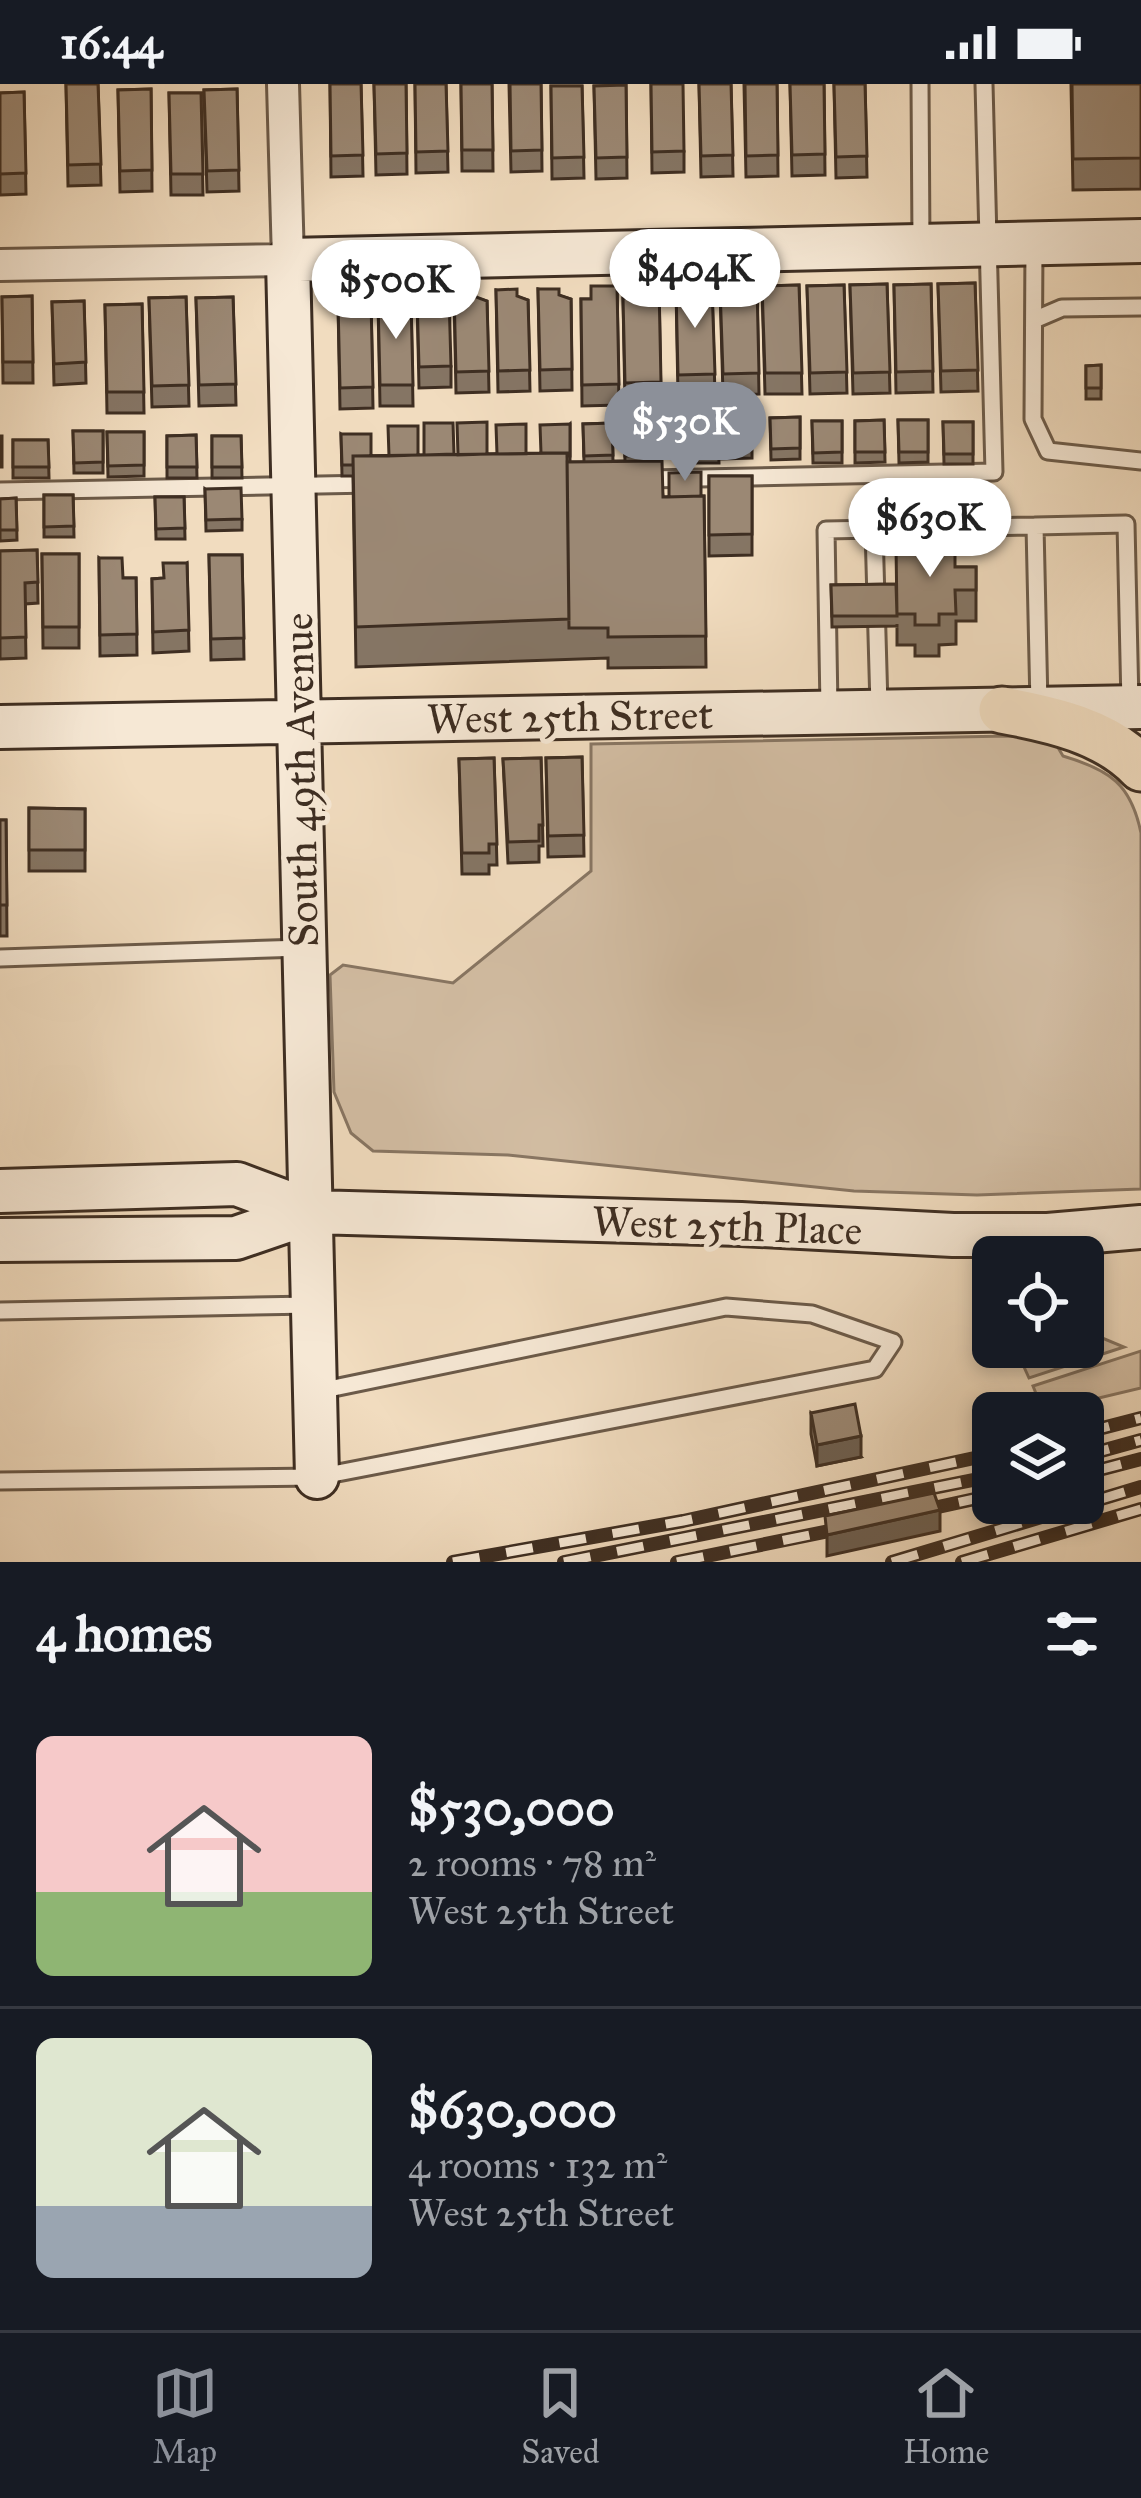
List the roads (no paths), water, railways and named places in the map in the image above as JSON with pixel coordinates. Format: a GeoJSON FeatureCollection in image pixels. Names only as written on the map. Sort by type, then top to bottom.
{"type":"FeatureCollection","features":[{"type":"Feature","properties":{"kind":"main road"},"geometry":{"type":"LineString","coordinates":[[1021,710],[1093,735],[1141,768]]}},
{"type":"Feature","properties":{"kind":"street","name":"South 49th Avenue"},"geometry":{"type":"LineString","coordinates":[[284,84],[317,1477]]}},
{"type":"Feature","properties":{"kind":"street"},"geometry":{"type":"LineString","coordinates":[[0,266],[1141,241]]}},
{"type":"Feature","properties":{"kind":"street","name":"West 25th Street"},"geometry":{"type":"LineString","coordinates":[[0,728],[1135,707]]}},
{"type":"Feature","properties":{"kind":"street","name":"West 25th Place"},"geometry":{"type":"LineString","coordinates":[[0,1191],[237,1184],[313,1212],[953,1235],[1048,1235],[1141,1227]]}},
{"type":"Feature","properties":{"kind":"street","name":"West 25th Place"},"geometry":{"type":"LineString","coordinates":[[0,1240],[236,1238],[313,1212]]}},
{"type":"Feature","properties":{"kind":"lane"},"geometry":{"type":"LineString","coordinates":[[920,84],[921,246]]}},
{"type":"Feature","properties":{"kind":"lane"},"geometry":{"type":"LineString","coordinates":[[639,479],[994,472],[984,84]]}},
{"type":"Feature","properties":{"kind":"lane"},"geometry":{"type":"LineString","coordinates":[[1034,244],[1033,419],[1048,451],[1141,461]]}},
{"type":"Feature","properties":{"kind":"lane"},"geometry":{"type":"LineString","coordinates":[[1034,320],[1062,308],[1141,307]]}},
{"type":"Feature","properties":{"kind":"lane"},"geometry":{"type":"LineString","coordinates":[[0,491],[379,484]]}},
{"type":"Feature","properties":{"kind":"lane"},"geometry":{"type":"LineString","coordinates":[[830,713],[826,530],[1126,524],[1135,707]]}},
{"type":"Feature","properties":{"kind":"lane"},"geometry":{"type":"LineString","coordinates":[[1021,710],[1035,526]]}},
{"type":"Feature","properties":{"kind":"lane"},"geometry":{"type":"LineString","coordinates":[[874,529],[879,712]]}},
{"type":"Feature","properties":{"kind":"lane"},"geometry":{"type":"LineString","coordinates":[[0,958],[305,948]]}},
{"type":"Feature","properties":{"kind":"lane"},"geometry":{"type":"LineString","coordinates":[[0,1311],[314,1305]]}},
{"type":"Feature","properties":{"kind":"lane"},"geometry":{"type":"LineString","coordinates":[[0,1481],[317,1477],[875,1369],[893,1342],[812,1314],[726,1307],[316,1391]]}},
{"type":"Feature","properties":{"kind":"railway"},"geometry":{"type":"LineString","coordinates":[[1104,1428],[1141,1418]]}},
{"type":"Feature","properties":{"kind":"railway"},"geometry":{"type":"LineString","coordinates":[[1104,1450],[1141,1440]]}},
{"type":"Feature","properties":{"kind":"railway"},"geometry":{"type":"LineString","coordinates":[[453,1562],[683,1521],[972,1459]]}},
{"type":"Feature","properties":{"kind":"railway"},"geometry":{"type":"LineString","coordinates":[[1104,1469],[1141,1459]]}},
{"type":"Feature","properties":{"kind":"railway"},"geometry":{"type":"LineString","coordinates":[[564,1562],[972,1480]]}},
{"type":"Feature","properties":{"kind":"railway"},"geometry":{"type":"LineString","coordinates":[[892,1562],[1141,1487]]}},
{"type":"Feature","properties":{"kind":"railway"},"geometry":{"type":"LineString","coordinates":[[906,1514],[972,1500]]}},
{"type":"Feature","properties":{"kind":"railway"},"geometry":{"type":"LineString","coordinates":[[962,1562],[1141,1509]]}},
{"type":"Feature","properties":{"kind":"railway"},"geometry":{"type":"LineString","coordinates":[[677,1562],[859,1525]]}}]}
